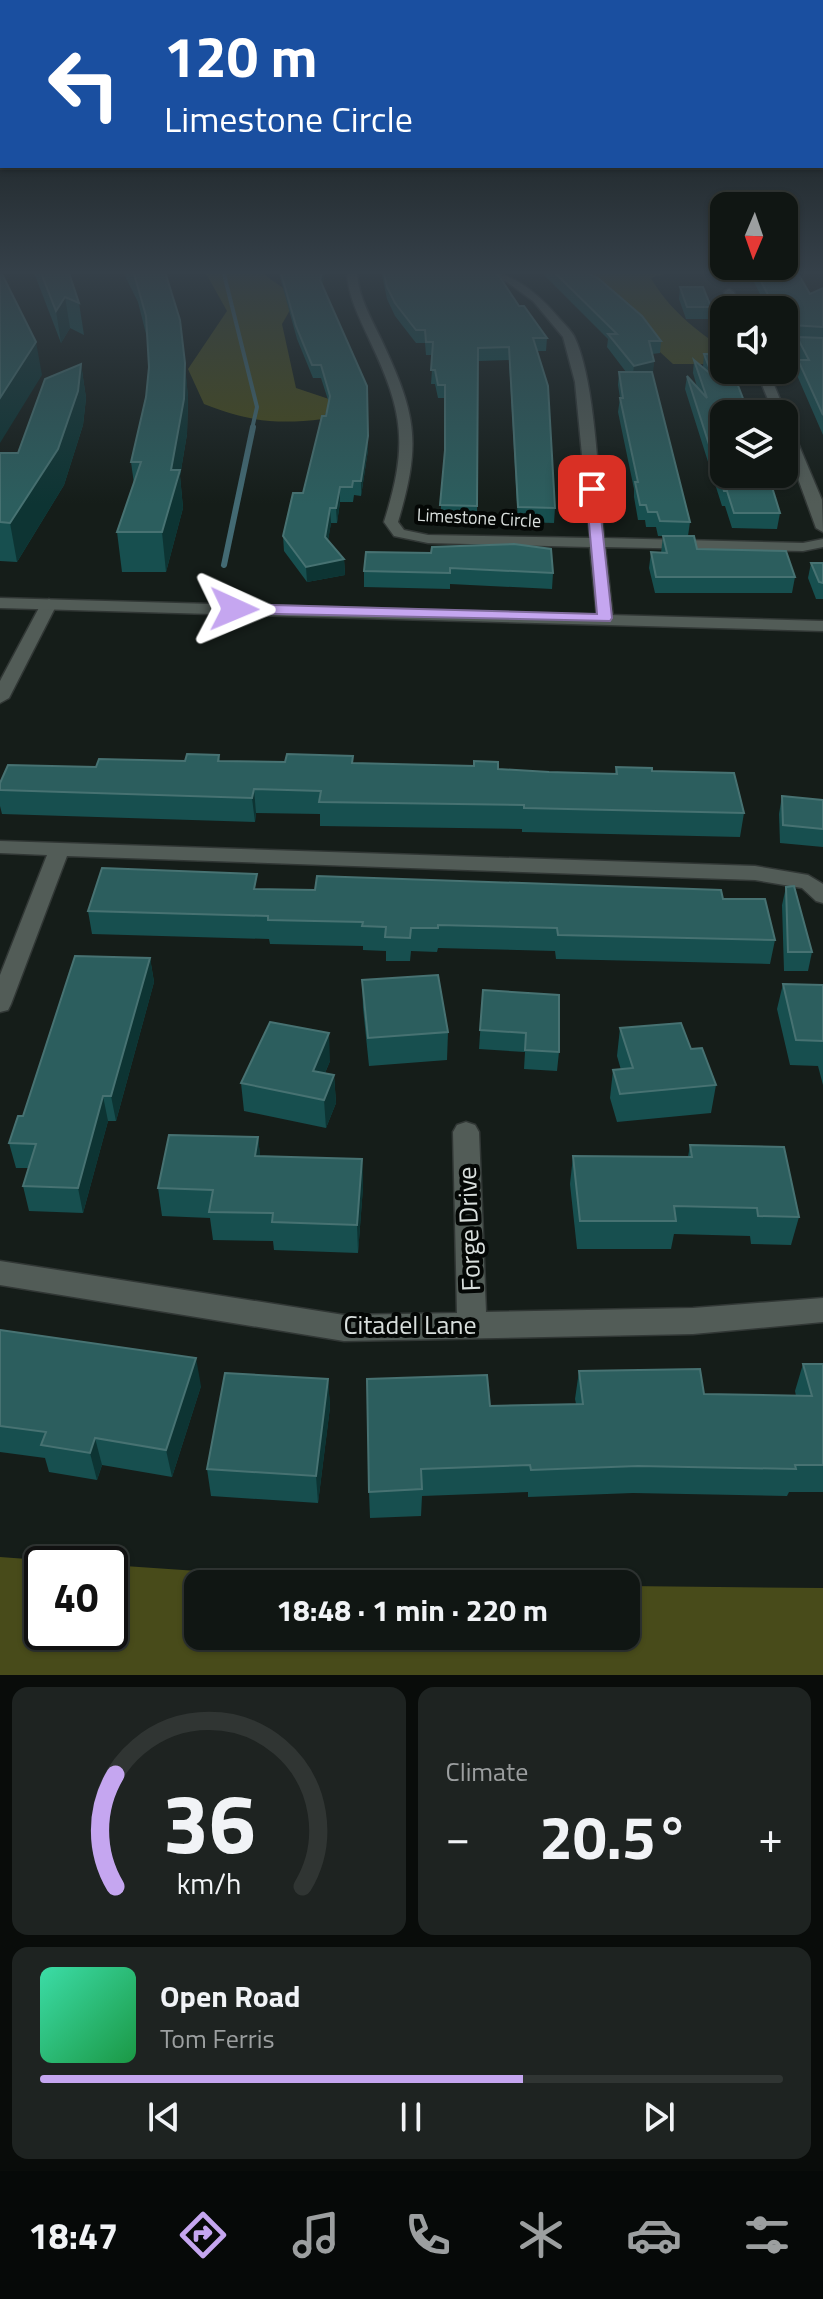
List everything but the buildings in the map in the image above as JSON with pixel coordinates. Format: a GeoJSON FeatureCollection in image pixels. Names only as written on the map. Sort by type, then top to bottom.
{"type":"FeatureCollection","features":[{"type":"Feature","properties":{"kind":"street","name":"Limestone Circle"},"geometry":{"type":"LineString","coordinates":[[381,348],[403,403],[406,474],[391,522],[399,533],[428,539],[597,542]]}},
{"type":"Feature","properties":{"kind":"street"},"geometry":{"type":"LineString","coordinates":[[571,348],[581,382],[605,618]]}},
{"type":"Feature","properties":{"kind":"street"},"geometry":{"type":"LineString","coordinates":[[798,458],[823,528]]}},
{"type":"Feature","properties":{"kind":"street"},"geometry":{"type":"LineString","coordinates":[[597,542],[803,547],[823,543]]}},
{"type":"Feature","properties":{"kind":"street"},"geometry":{"type":"LineString","coordinates":[[0,603],[823,626]]}},
{"type":"Feature","properties":{"kind":"street"},"geometry":{"type":"LineString","coordinates":[[0,698],[49,604]]}},
{"type":"Feature","properties":{"kind":"street"},"geometry":{"type":"LineString","coordinates":[[0,847],[755,873],[808,882],[823,896]]}},
{"type":"Feature","properties":{"kind":"street"},"geometry":{"type":"LineString","coordinates":[[0,1004],[60,848]]}},
{"type":"Feature","properties":{"kind":"street","name":"Forge Drive"},"geometry":{"type":"LineString","coordinates":[[466,1132],[472,1325]]}},
{"type":"Feature","properties":{"kind":"street","name":"Citadel Lane"},"geometry":{"type":"LineString","coordinates":[[0,1273],[344,1328],[693,1321],[823,1310]]}},
{"type":"Feature","properties":{"kind":"green space"},"geometry":{"type":"Polygon","coordinates":[[[202,348],[287,348],[296,388],[332,400],[323,419],[290,422],[234,414],[204,404],[188,369],[202,348]]]}},
{"type":"Feature","properties":{"kind":"green space"},"geometry":{"type":"Polygon","coordinates":[[[656,348],[710,348],[710,362],[673,364],[656,348]]]}},
{"type":"Feature","properties":{"kind":"green space"},"geometry":{"type":"Polygon","coordinates":[[[0,1557],[24,1559],[24,1650],[128,1650],[128,1566],[184,1570],[184,1650],[640,1650],[640,1586],[823,1588],[823,1675],[0,1675],[0,1557]]]}},
{"type":"Feature","properties":{"kind":"waterway"},"geometry":{"type":"LineString","coordinates":[[242,348],[257,407],[252,429]]}},
{"type":"Feature","properties":{"kind":"waterway"},"geometry":{"type":"LineString","coordinates":[[224,565],[253,427]]}},
{"type":"Feature","properties":{"kind":"route"},"geometry":{"type":"LineString","coordinates":[[234,609],[605,618],[592,489]]}}]}
